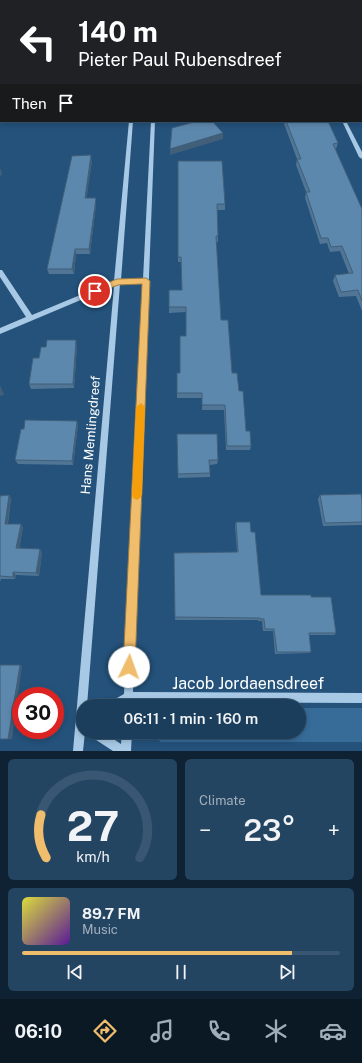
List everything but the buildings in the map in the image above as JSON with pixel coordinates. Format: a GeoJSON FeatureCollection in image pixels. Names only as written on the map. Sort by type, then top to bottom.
{"type":"FeatureCollection","features":[{"type":"Feature","properties":{"kind":"street","name":"Hans Memlingdreef"},"geometry":{"type":"LineString","coordinates":[[84,699],[131,122]]}},
{"type":"Feature","properties":{"kind":"street"},"geometry":{"type":"LineString","coordinates":[[128,699],[153,122]]}},
{"type":"Feature","properties":{"kind":"street"},"geometry":{"type":"LineString","coordinates":[[344,122],[362,157]]}},
{"type":"Feature","properties":{"kind":"street"},"geometry":{"type":"LineString","coordinates":[[0,272],[30,318]]}},
{"type":"Feature","properties":{"kind":"street"},"geometry":{"type":"LineString","coordinates":[[0,331],[117,282],[146,281]]}},
{"type":"Feature","properties":{"kind":"street","name":"Jacob Jordaensdreef"},"geometry":{"type":"LineString","coordinates":[[304,699],[362,698]]}},
{"type":"Feature","properties":{"kind":"street","name":"Hans Memlingdreef"},"geometry":{"type":"LineString","coordinates":[[78,751],[80,739]]}},
{"type":"Feature","properties":{"kind":"street"},"geometry":{"type":"LineString","coordinates":[[104,739],[122,751]]}},
{"type":"Feature","properties":{"kind":"street"},"geometry":{"type":"LineString","coordinates":[[126,751],[127,739]]}},
{"type":"Feature","properties":{"kind":"shaded area"},"geometry":{"type":"Polygon","coordinates":[[[306,708],[362,708],[362,742],[161,742],[157,739],[306,739],[306,708]]]}},
{"type":"Feature","properties":{"kind":"slow traffic"},"geometry":{"type":"LineString","coordinates":[[137,495],[141,407]]}},
{"type":"Feature","properties":{"kind":"route"},"geometry":{"type":"LineString","coordinates":[[95,291],[117,282],[146,281],[129,667]]}}]}
